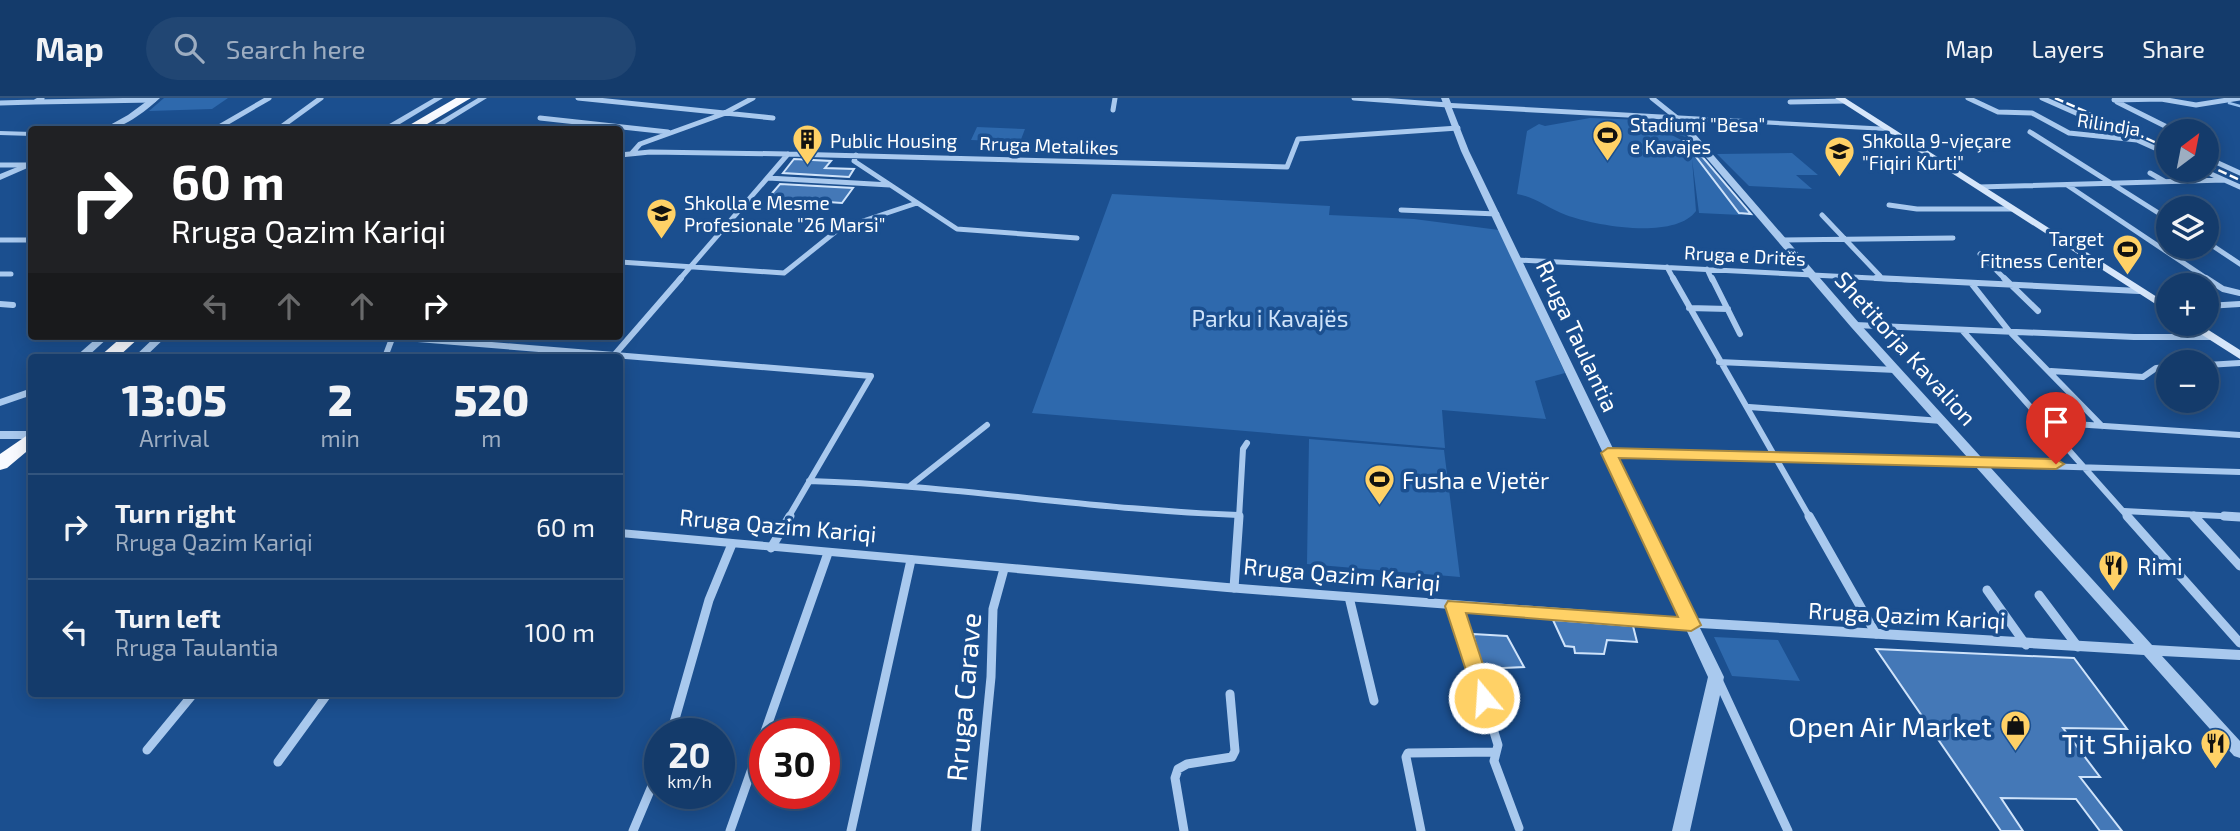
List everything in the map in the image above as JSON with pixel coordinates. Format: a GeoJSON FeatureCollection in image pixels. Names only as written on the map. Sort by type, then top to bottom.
{"type":"FeatureCollection","features":[{"type":"Feature","properties":{"kind":"highway"},"geometry":{"type":"LineString","coordinates":[[414,126],[465,98]]}},
{"type":"Feature","properties":{"kind":"highway"},"geometry":{"type":"LineString","coordinates":[[427,126],[477,98]]}},
{"type":"Feature","properties":{"kind":"highway"},"geometry":{"type":"LineString","coordinates":[[112,354],[128,340]]}},
{"type":"Feature","properties":{"kind":"highway"},"geometry":{"type":"LineString","coordinates":[[129,354],[145,340]]}},
{"type":"Feature","properties":{"kind":"highway"},"geometry":{"type":"LineString","coordinates":[[0,448],[28,425]]}},
{"type":"Feature","properties":{"kind":"highway"},"geometry":{"type":"LineString","coordinates":[[0,464],[28,440]]}},
{"type":"Feature","properties":{"kind":"main road"},"geometry":{"type":"LineString","coordinates":[[1842,100],[2156,301]]}},
{"type":"Feature","properties":{"kind":"main road"},"geometry":{"type":"LineString","coordinates":[[2212,337],[2240,355]]}},
{"type":"Feature","properties":{"kind":"street"},"geometry":{"type":"LineString","coordinates":[[35,102],[42,98]]}},
{"type":"Feature","properties":{"kind":"street"},"geometry":{"type":"LineString","coordinates":[[221,126],[269,98]]}},
{"type":"Feature","properties":{"kind":"street"},"geometry":{"type":"LineString","coordinates":[[282,126],[321,98]]}},
{"type":"Feature","properties":{"kind":"street"},"geometry":{"type":"LineString","coordinates":[[390,126],[439,98]]}},
{"type":"Feature","properties":{"kind":"street"},"geometry":{"type":"LineString","coordinates":[[436,126],[483,98]]}},
{"type":"Feature","properties":{"kind":"street"},"geometry":{"type":"LineString","coordinates":[[578,98],[773,118]]}},
{"type":"Feature","properties":{"kind":"street"},"geometry":{"type":"LineString","coordinates":[[614,102],[621,98]]}},
{"type":"Feature","properties":{"kind":"street"},"geometry":{"type":"LineString","coordinates":[[632,153],[640,144],[723,114],[753,98]]}},
{"type":"Feature","properties":{"kind":"street"},"geometry":{"type":"LineString","coordinates":[[1113,110],[1115,98]]}},
{"type":"Feature","properties":{"kind":"street"},"geometry":{"type":"LineString","coordinates":[[1354,98],[1446,101],[1677,118],[1886,129]]}},
{"type":"Feature","properties":{"kind":"street","name":"Shetitorja Kavalion"},"geometry":{"type":"LineString","coordinates":[[1652,98],[1677,118],[1855,325],[2146,651],[2240,752]]}},
{"type":"Feature","properties":{"kind":"street","name":"Rilindja"},"geometry":{"type":"LineString","coordinates":[[1968,98],[1998,112],[2032,113],[2069,133],[2137,140],[2156,149]]}},
{"type":"Feature","properties":{"kind":"street"},"geometry":{"type":"LineString","coordinates":[[2042,98],[2137,140]]}},
{"type":"Feature","properties":{"kind":"street"},"geometry":{"type":"LineString","coordinates":[[2112,99],[2161,99],[2196,105],[2240,98]]}},
{"type":"Feature","properties":{"kind":"street"},"geometry":{"type":"LineString","coordinates":[[0,103],[155,99]]}},
{"type":"Feature","properties":{"kind":"street"},"geometry":{"type":"LineString","coordinates":[[111,126],[155,99]]}},
{"type":"Feature","properties":{"kind":"street"},"geometry":{"type":"LineString","coordinates":[[2112,99],[2156,121]]}},
{"type":"Feature","properties":{"kind":"street"},"geometry":{"type":"LineString","coordinates":[[1790,102],[1842,100]]}},
{"type":"Feature","properties":{"kind":"street","name":"Rruga Taulantia"},"geometry":{"type":"LineString","coordinates":[[1446,101],[1465,151],[1716,677]]}},
{"type":"Feature","properties":{"kind":"street"},"geometry":{"type":"LineString","coordinates":[[540,118],[615,126]]}},
{"type":"Feature","properties":{"kind":"street"},"geometry":{"type":"LineString","coordinates":[[623,127],[672,132]]}},
{"type":"Feature","properties":{"kind":"street","name":"Rruga Metalikes"},"geometry":{"type":"LineString","coordinates":[[623,154],[788,153],[1287,167],[1298,139],[1458,128]]}},
{"type":"Feature","properties":{"kind":"street"},"geometry":{"type":"LineString","coordinates":[[0,132],[28,134]]}},
{"type":"Feature","properties":{"kind":"street"},"geometry":{"type":"LineString","coordinates":[[2030,132],[2103,181],[2156,212]]}},
{"type":"Feature","properties":{"kind":"street"},"geometry":{"type":"LineString","coordinates":[[616,353],[788,153]]}},
{"type":"Feature","properties":{"kind":"street"},"geometry":{"type":"LineString","coordinates":[[856,155],[854,161],[962,230],[1077,238]]}},
{"type":"Feature","properties":{"kind":"street"},"geometry":{"type":"LineString","coordinates":[[2219,163],[2240,173]]}},
{"type":"Feature","properties":{"kind":"street"},"geometry":{"type":"LineString","coordinates":[[0,164],[28,164]]}},
{"type":"Feature","properties":{"kind":"street"},"geometry":{"type":"LineString","coordinates":[[0,177],[28,164]]}},
{"type":"Feature","properties":{"kind":"street"},"geometry":{"type":"LineString","coordinates":[[2150,173],[2156,177]]}},
{"type":"Feature","properties":{"kind":"street"},"geometry":{"type":"LineString","coordinates":[[768,178],[890,185]]}},
{"type":"Feature","properties":{"kind":"street"},"geometry":{"type":"LineString","coordinates":[[2219,178],[2240,187]]}},
{"type":"Feature","properties":{"kind":"street"},"geometry":{"type":"LineString","coordinates":[[2219,180],[2224,180]]}},
{"type":"Feature","properties":{"kind":"street"},"geometry":{"type":"LineString","coordinates":[[1979,187],[2067,185],[2103,181],[2156,182]]}},
{"type":"Feature","properties":{"kind":"street"},"geometry":{"type":"LineString","coordinates":[[2067,185],[2223,289],[2238,294]]}},
{"type":"Feature","properties":{"kind":"street"},"geometry":{"type":"LineString","coordinates":[[623,262],[784,273],[849,224],[917,203]]}},
{"type":"Feature","properties":{"kind":"street"},"geometry":{"type":"LineString","coordinates":[[1889,205],[1917,209],[2011,209]]}},
{"type":"Feature","properties":{"kind":"street"},"geometry":{"type":"LineString","coordinates":[[1401,209],[1497,214]]}},
{"type":"Feature","properties":{"kind":"street"},"geometry":{"type":"LineString","coordinates":[[1822,215],[1881,277]]}},
{"type":"Feature","properties":{"kind":"street"},"geometry":{"type":"LineString","coordinates":[[1782,240],[1953,238]]}},
{"type":"Feature","properties":{"kind":"street"},"geometry":{"type":"LineString","coordinates":[[0,240],[28,240]]}},
{"type":"Feature","properties":{"kind":"street"},"geometry":{"type":"LineString","coordinates":[[2219,250],[2240,264]]}},
{"type":"Feature","properties":{"kind":"street"},"geometry":{"type":"LineString","coordinates":[[1980,254],[2038,311]]}},
{"type":"Feature","properties":{"kind":"street","name":"Rruga e Dritës"},"geometry":{"type":"LineString","coordinates":[[1517,260],[2139,290]]}},
{"type":"Feature","properties":{"kind":"street"},"geometry":{"type":"LineString","coordinates":[[1667,267],[1878,637]]}},
{"type":"Feature","properties":{"kind":"street"},"geometry":{"type":"LineString","coordinates":[[1707,269],[1740,334]]}},
{"type":"Feature","properties":{"kind":"street"},"geometry":{"type":"LineString","coordinates":[[0,274],[11,274]]}},
{"type":"Feature","properties":{"kind":"street"},"geometry":{"type":"LineString","coordinates":[[1971,283],[2009,331],[2102,426]]}},
{"type":"Feature","properties":{"kind":"street"},"geometry":{"type":"LineString","coordinates":[[0,304],[13,304]]}},
{"type":"Feature","properties":{"kind":"street"},"geometry":{"type":"LineString","coordinates":[[2219,305],[2240,304]]}},
{"type":"Feature","properties":{"kind":"street"},"geometry":{"type":"LineString","coordinates":[[1689,308],[1728,309]]}},
{"type":"Feature","properties":{"kind":"street"},"geometry":{"type":"LineString","coordinates":[[1855,325],[2212,337]]}},
{"type":"Feature","properties":{"kind":"street"},"geometry":{"type":"LineString","coordinates":[[1962,330],[2240,643]]}},
{"type":"Feature","properties":{"kind":"street"},"geometry":{"type":"LineString","coordinates":[[84,354],[100,340]]}},
{"type":"Feature","properties":{"kind":"street"},"geometry":{"type":"LineString","coordinates":[[142,354],[158,340]]}},
{"type":"Feature","properties":{"kind":"street"},"geometry":{"type":"LineString","coordinates":[[445,340],[871,376],[771,548]]}},
{"type":"Feature","properties":{"kind":"street"},"geometry":{"type":"LineString","coordinates":[[1719,362],[1896,370]]}},
{"type":"Feature","properties":{"kind":"street"},"geometry":{"type":"LineString","coordinates":[[2219,364],[2240,363]]}},
{"type":"Feature","properties":{"kind":"street"},"geometry":{"type":"LineString","coordinates":[[2051,371],[2143,377],[2156,368]]}},
{"type":"Feature","properties":{"kind":"street"},"geometry":{"type":"LineString","coordinates":[[0,403],[28,392]]}},
{"type":"Feature","properties":{"kind":"street"},"geometry":{"type":"LineString","coordinates":[[1749,407],[1942,421]]}},
{"type":"Feature","properties":{"kind":"street"},"geometry":{"type":"LineString","coordinates":[[2044,422],[2240,435]]}},
{"type":"Feature","properties":{"kind":"street"},"geometry":{"type":"LineString","coordinates":[[911,485],[987,425]]}},
{"type":"Feature","properties":{"kind":"street"},"geometry":{"type":"LineString","coordinates":[[0,435],[28,436]]}},
{"type":"Feature","properties":{"kind":"street"},"geometry":{"type":"LineString","coordinates":[[1234,587],[1243,449],[1247,443]]}},
{"type":"Feature","properties":{"kind":"street"},"geometry":{"type":"LineString","coordinates":[[1608,453],[2082,465],[2240,472]]}},
{"type":"Feature","properties":{"kind":"street"},"geometry":{"type":"LineString","coordinates":[[809,481],[911,485],[1017,498],[1238,515]]}},
{"type":"Feature","properties":{"kind":"street"},"geometry":{"type":"LineString","coordinates":[[2124,511],[2240,517]]}},
{"type":"Feature","properties":{"kind":"street"},"geometry":{"type":"LineString","coordinates":[[2193,515],[2240,566]]}},
{"type":"Feature","properties":{"kind":"street","name":"Rruga Qazim Kariqi"},"geometry":{"type":"LineString","coordinates":[[623,533],[1004,569],[1691,625],[2146,651]]}},
{"type":"Feature","properties":{"kind":"street"},"geometry":{"type":"LineString","coordinates":[[675,718],[709,600],[732,544]]}},
{"type":"Feature","properties":{"kind":"street"},"geometry":{"type":"LineString","coordinates":[[730,831],[828,553]]}},
{"type":"Feature","properties":{"kind":"street"},"geometry":{"type":"LineString","coordinates":[[851,831],[911,560]]}},
{"type":"Feature","properties":{"kind":"street","name":"Rruga Carave"},"geometry":{"type":"LineString","coordinates":[[976,831],[991,677],[993,608],[1004,569]]}},
{"type":"Feature","properties":{"kind":"street"},"geometry":{"type":"LineString","coordinates":[[1987,590],[2026,645]]}},
{"type":"Feature","properties":{"kind":"street"},"geometry":{"type":"LineString","coordinates":[[2039,595],[2079,648]]}},
{"type":"Feature","properties":{"kind":"street"},"geometry":{"type":"LineString","coordinates":[[1349,597],[1374,701]]}},
{"type":"Feature","properties":{"kind":"street"},"geometry":{"type":"LineString","coordinates":[[1455,606],[1498,745],[1494,761],[1519,828]]}},
{"type":"Feature","properties":{"kind":"street"},"geometry":{"type":"LineString","coordinates":[[2146,651],[2240,655]]}},
{"type":"Feature","properties":{"kind":"street"},"geometry":{"type":"LineString","coordinates":[[1682,831],[1716,677]]}},
{"type":"Feature","properties":{"kind":"street"},"geometry":{"type":"LineString","coordinates":[[1716,677],[1788,831]]}},
{"type":"Feature","properties":{"kind":"street"},"geometry":{"type":"LineString","coordinates":[[1184,831],[1175,778],[1178,769],[1187,764],[1232,757],[1235,751],[1230,694]]}},
{"type":"Feature","properties":{"kind":"street"},"geometry":{"type":"LineString","coordinates":[[147,750],[191,697]]}},
{"type":"Feature","properties":{"kind":"street"},"geometry":{"type":"LineString","coordinates":[[278,762],[325,697]]}},
{"type":"Feature","properties":{"kind":"street"},"geometry":{"type":"LineString","coordinates":[[1421,831],[1406,757],[1408,753],[1496,752]]}},
{"type":"Feature","properties":{"kind":"street"},"geometry":{"type":"LineString","coordinates":[[633,831],[644,805]]}},
{"type":"Feature","properties":{"kind":"green space"},"geometry":{"type":"Polygon","coordinates":[[[164,98],[228,98],[212,109],[149,111],[164,98]]]}},
{"type":"Feature","properties":{"kind":"green space","name":"Stadiumi \"Besa\" e Kavajes"},"geometry":{"type":"Polygon","coordinates":[[[1590,118],[1671,121],[1686,137],[1629,121],[1668,133],[1683,141],[1741,215],[1699,213],[1692,159],[1696,211],[1686,220],[1671,225],[1634,228],[1596,223],[1566,215],[1517,194],[1527,131],[1539,124],[1545,126],[1590,118]]]}},
{"type":"Feature","properties":{"kind":"green space"},"geometry":{"type":"Polygon","coordinates":[[[977,127],[1025,129],[1020,142],[971,140],[977,127]]]}},
{"type":"Feature","properties":{"kind":"green space"},"geometry":{"type":"Polygon","coordinates":[[[1792,153],[1818,175],[1796,175],[1812,189],[1749,186],[1717,154],[1792,153]]]}},
{"type":"Feature","properties":{"kind":"green space","name":"Parku i Kavajës"},"geometry":{"type":"Polygon","coordinates":[[[1112,194],[1330,206],[1329,215],[1414,219],[1499,230],[1565,373],[1535,381],[1546,419],[1442,410],[1445,448],[1032,413],[1112,194]]]}},
{"type":"Feature","properties":{"kind":"green space","name":"Fusha e Vjetër"},"geometry":{"type":"Polygon","coordinates":[[[1309,439],[1444,450],[1460,577],[1307,564],[1309,439]]]}},
{"type":"Feature","properties":{"kind":"green space"},"geometry":{"type":"Polygon","coordinates":[[[1714,637],[1778,640],[1800,681],[1732,676],[1714,637]]]}},
{"type":"Feature","properties":{"kind":"building"},"geometry":{"type":"Polygon","coordinates":[[[1684,141],[1689,141],[1751,214],[1739,213],[1684,141]]]}},
{"type":"Feature","properties":{"kind":"building","name":"Public Housing"},"geometry":{"type":"Polygon","coordinates":[[[794,159],[831,161],[825,168],[854,169],[849,177],[783,173],[794,159]]]}},
{"type":"Feature","properties":{"kind":"building"},"geometry":{"type":"Polygon","coordinates":[[[780,184],[853,188],[842,203],[768,198],[780,184]]]}},
{"type":"Feature","properties":{"kind":"building"},"geometry":{"type":"Polygon","coordinates":[[[1553,620],[1633,626],[1637,642],[1607,640],[1604,654],[1575,653],[1574,647],[1565,646],[1553,620]]]}},
{"type":"Feature","properties":{"kind":"building"},"geometry":{"type":"Polygon","coordinates":[[[1473,634],[1507,636],[1524,667],[1482,669],[1473,634]]]}},
{"type":"Feature","properties":{"kind":"building","name":"Open Air Market"},"geometry":{"type":"Polygon","coordinates":[[[1876,649],[2074,658],[2127,729],[2063,728],[2100,777],[2080,777],[2122,831],[2100,831],[2076,799],[2001,798],[2023,831],[2001,831],[1876,649]]]}},
{"type":"Feature","properties":{"kind":"waterway"},"geometry":{"type":"LineString","coordinates":[[2229,103],[2240,106]]}},
{"type":"Feature","properties":{"kind":"railway"},"geometry":{"type":"LineString","coordinates":[[2055,98],[2156,143]]}},
{"type":"Feature","properties":{"kind":"railway"},"geometry":{"type":"LineString","coordinates":[[2219,170],[2240,180]]}},
{"type":"Feature","properties":{"kind":"place","name":"Stadiumi \"Besa\" e Kavajes"},"geometry":{"type":"Point","coordinates":[1607,162]}},
{"type":"Feature","properties":{"kind":"place","name":"Public Housing"},"geometry":{"type":"Point","coordinates":[807,167]}},
{"type":"Feature","properties":{"kind":"place","name":"Shkolla 9-vjeçare \"Fiqiri Kurti\""},"geometry":{"type":"Point","coordinates":[1839,178]}},
{"type":"Feature","properties":{"kind":"place","name":"Shkolla e Mesme Profesionale \"26 Marsi\""},"geometry":{"type":"Point","coordinates":[661,240]}},
{"type":"Feature","properties":{"kind":"place","name":"Target Fitness Center"},"geometry":{"type":"Point","coordinates":[2127,276]}},
{"type":"Feature","properties":{"kind":"place","name":"Fusha e Vjetër"},"geometry":{"type":"Point","coordinates":[1379,507]}},
{"type":"Feature","properties":{"kind":"place","name":"Rimi"},"geometry":{"type":"Point","coordinates":[2114,593]}},
{"type":"Feature","properties":{"kind":"place","name":"Open Air Market"},"geometry":{"type":"Point","coordinates":[2015,753]}},
{"type":"Feature","properties":{"kind":"place","name":"Tit Shijako"},"geometry":{"type":"Point","coordinates":[2216,770]}},
{"type":"Feature","properties":{"kind":"route"},"geometry":{"type":"LineString","coordinates":[[1484,698],[1455,606],[1691,625],[1608,453],[2056,464]]}}]}
